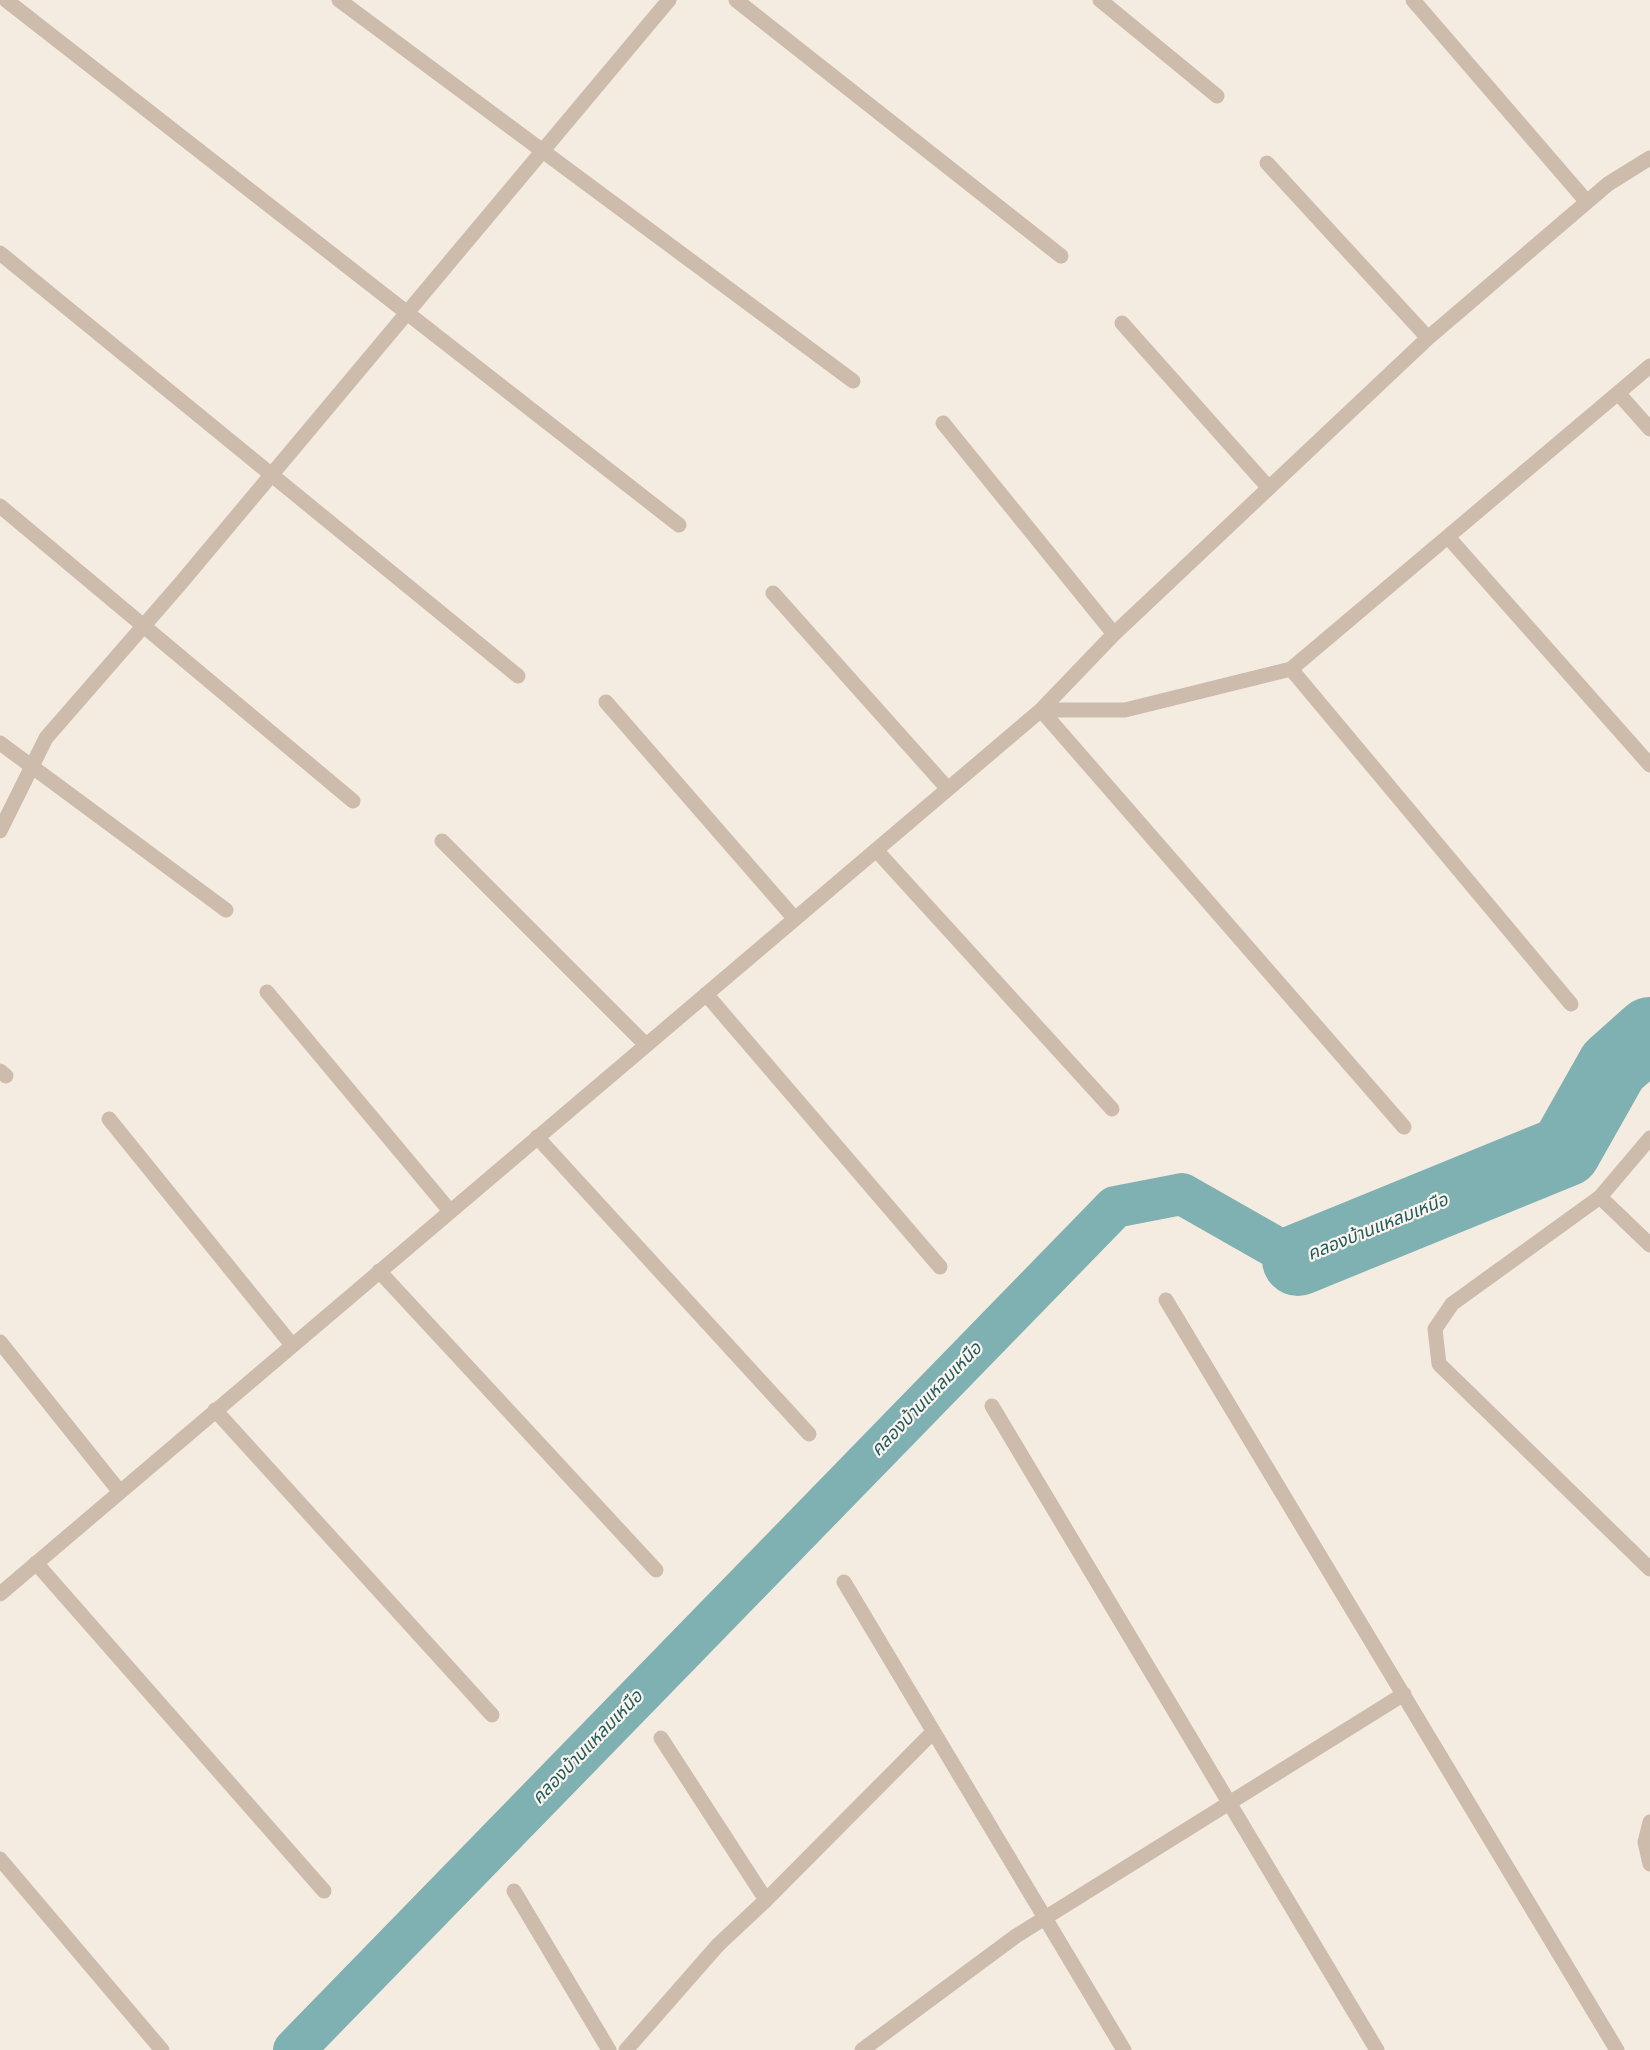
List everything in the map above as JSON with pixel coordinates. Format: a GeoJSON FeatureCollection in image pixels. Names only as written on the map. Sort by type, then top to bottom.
{"type":"FeatureCollection","features":[{"type":"Feature","properties":{"kind":"street"},"geometry":{"type":"LineString","coordinates":[[6,0],[679,525]]}},
{"type":"Feature","properties":{"kind":"street"},"geometry":{"type":"LineString","coordinates":[[339,0],[853,381]]}},
{"type":"Feature","properties":{"kind":"street"},"geometry":{"type":"LineString","coordinates":[[0,831],[46,738],[272,475],[669,0]]}},
{"type":"Feature","properties":{"kind":"street"},"geometry":{"type":"LineString","coordinates":[[736,0],[1061,256]]}},
{"type":"Feature","properties":{"kind":"street"},"geometry":{"type":"LineString","coordinates":[[1100,0],[1217,96]]}},
{"type":"Feature","properties":{"kind":"street"},"geometry":{"type":"LineString","coordinates":[[1413,0],[1587,202]]}},
{"type":"Feature","properties":{"kind":"street"},"geometry":{"type":"LineString","coordinates":[[0,1594],[1041,710],[1114,634],[1428,338],[1608,184],[1650,158]]}},
{"type":"Feature","properties":{"kind":"street"},"geometry":{"type":"LineString","coordinates":[[1267,163],[1428,338]]}},
{"type":"Feature","properties":{"kind":"street"},"geometry":{"type":"LineString","coordinates":[[0,253],[518,676]]}},
{"type":"Feature","properties":{"kind":"street"},"geometry":{"type":"LineString","coordinates":[[1122,323],[1268,488]]}},
{"type":"Feature","properties":{"kind":"street"},"geometry":{"type":"LineString","coordinates":[[1041,710],[1125,710],[1291,669],[1650,366]]}},
{"type":"Feature","properties":{"kind":"street"},"geometry":{"type":"LineString","coordinates":[[1618,393],[1650,429]]}},
{"type":"Feature","properties":{"kind":"street"},"geometry":{"type":"LineString","coordinates":[[943,423],[1114,634]]}},
{"type":"Feature","properties":{"kind":"street"},"geometry":{"type":"LineString","coordinates":[[0,506],[353,801]]}},
{"type":"Feature","properties":{"kind":"street"},"geometry":{"type":"LineString","coordinates":[[1448,537],[1650,765]]}},
{"type":"Feature","properties":{"kind":"street"},"geometry":{"type":"LineString","coordinates":[[773,593],[948,789]]}},
{"type":"Feature","properties":{"kind":"street"},"geometry":{"type":"LineString","coordinates":[[1291,669],[1571,1004]]}},
{"type":"Feature","properties":{"kind":"street"},"geometry":{"type":"LineString","coordinates":[[606,702],[795,918]]}},
{"type":"Feature","properties":{"kind":"street"},"geometry":{"type":"LineString","coordinates":[[1041,710],[1404,1127]]}},
{"type":"Feature","properties":{"kind":"street"},"geometry":{"type":"LineString","coordinates":[[0,743],[226,910]]}},
{"type":"Feature","properties":{"kind":"street"},"geometry":{"type":"LineString","coordinates":[[442,841],[646,1045]]}},
{"type":"Feature","properties":{"kind":"street"},"geometry":{"type":"LineString","coordinates":[[876,850],[1112,1109]]}},
{"type":"Feature","properties":{"kind":"street"},"geometry":{"type":"LineString","coordinates":[[267,992],[450,1212]]}},
{"type":"Feature","properties":{"kind":"street"},"geometry":{"type":"LineString","coordinates":[[706,994],[940,1267]]}},
{"type":"Feature","properties":{"kind":"street"},"geometry":{"type":"LineString","coordinates":[[109,1119],[292,1345]]}},
{"type":"Feature","properties":{"kind":"street"},"geometry":{"type":"LineString","coordinates":[[537,1137],[809,1434]]}},
{"type":"Feature","properties":{"kind":"street"},"geometry":{"type":"LineString","coordinates":[[1650,1138],[1600,1197],[1452,1304],[1435,1329],[1439,1364],[1650,1569]]}},
{"type":"Feature","properties":{"kind":"street"},"geometry":{"type":"LineString","coordinates":[[1600,1197],[1650,1245]]}},
{"type":"Feature","properties":{"kind":"street"},"geometry":{"type":"LineString","coordinates":[[379,1271],[656,1570]]}},
{"type":"Feature","properties":{"kind":"street"},"geometry":{"type":"LineString","coordinates":[[1166,1300],[1617,2050]]}},
{"type":"Feature","properties":{"kind":"street"},"geometry":{"type":"LineString","coordinates":[[0,1342],[120,1492]]}},
{"type":"Feature","properties":{"kind":"street"},"geometry":{"type":"LineString","coordinates":[[992,1406],[1377,2050]]}},
{"type":"Feature","properties":{"kind":"street"},"geometry":{"type":"LineString","coordinates":[[215,1410],[492,1714]]}},
{"type":"Feature","properties":{"kind":"street"},"geometry":{"type":"LineString","coordinates":[[36,1563],[324,1891]]}},
{"type":"Feature","properties":{"kind":"street"},"geometry":{"type":"LineString","coordinates":[[844,1582],[1124,2050]]}},
{"type":"Feature","properties":{"kind":"street"},"geometry":{"type":"LineString","coordinates":[[864,2050],[1016,1936],[1404,1694]]}},
{"type":"Feature","properties":{"kind":"street"},"geometry":{"type":"LineString","coordinates":[[626,2050],[718,1945],[766,1900],[933,1732]]}},
{"type":"Feature","properties":{"kind":"street"},"geometry":{"type":"LineString","coordinates":[[661,1738],[766,1900]]}},
{"type":"Feature","properties":{"kind":"street"},"geometry":{"type":"LineString","coordinates":[[1650,1822],[1645,1842],[1650,1864]]}},
{"type":"Feature","properties":{"kind":"street"},"geometry":{"type":"LineString","coordinates":[[0,1859],[162,2050]]}},
{"type":"Feature","properties":{"kind":"street"},"geometry":{"type":"LineString","coordinates":[[514,1891],[609,2050]]}},
{"type":"Feature","properties":{"kind":"waterway","name":"คลองบ้านแหลมเหนือ"},"geometry":{"type":"LineString","coordinates":[[1298,1260],[1565,1151],[1613,1066],[1650,1033]]}},
{"type":"Feature","properties":{"kind":"waterway","name":"คลองบ้านแหลมเหนือ"},"geometry":{"type":"LineString","coordinates":[[294,2050],[1115,1207],[1182,1194],[1298,1260]]}}]}
